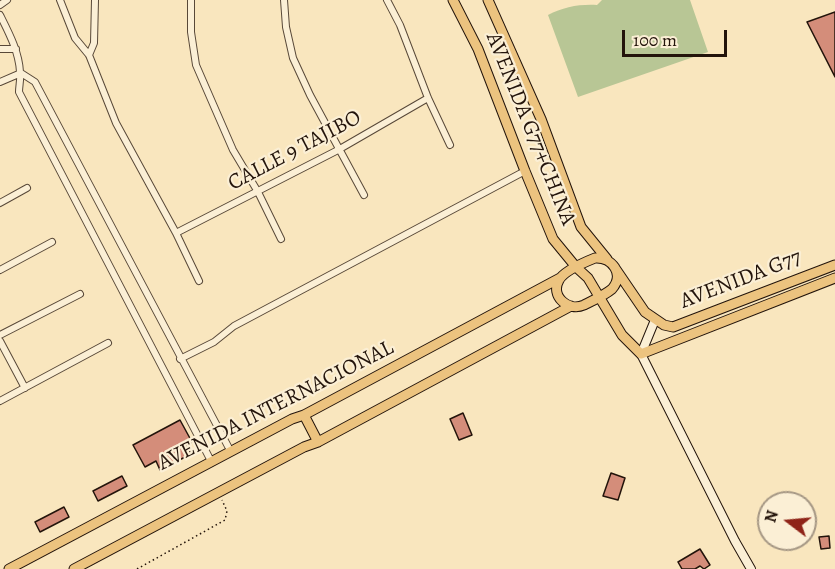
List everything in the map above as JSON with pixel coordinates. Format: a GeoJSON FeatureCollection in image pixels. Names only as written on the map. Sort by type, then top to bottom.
{"type":"FeatureCollection","features":[{"type":"Feature","properties":{"kind":"main road","name":"AVENIDA G77+CHINA"},"geometry":{"type":"LineString","coordinates":[[453,0],[478,49],[553,239],[588,278],[622,335],[641,354]]}},
{"type":"Feature","properties":{"kind":"main road","name":"AVENIDA G77+CHINA"},"geometry":{"type":"LineString","coordinates":[[488,0],[541,119],[581,227],[615,268]]}},
{"type":"Feature","properties":{"kind":"main road"},"geometry":{"type":"LineString","coordinates":[[607,260],[595,258],[564,274],[560,278],[557,289],[561,300],[565,304],[577,307],[609,291],[614,286],[617,274],[615,268]]}},
{"type":"Feature","properties":{"kind":"main road","name":"AVENIDA G77"},"geometry":{"type":"LineString","coordinates":[[615,268],[645,312],[664,326],[673,327],[835,265]]}},
{"type":"Feature","properties":{"kind":"main road","name":"AVENIDA INTERNACIONAL"},"geometry":{"type":"LineString","coordinates":[[9,569],[560,278]]}},
{"type":"Feature","properties":{"kind":"main road","name":"AVENIDA G77"},"geometry":{"type":"LineString","coordinates":[[641,354],[835,278]]}},
{"type":"Feature","properties":{"kind":"main road"},"geometry":{"type":"LineString","coordinates":[[74,569],[304,447],[318,442],[571,306]]}},
{"type":"Feature","properties":{"kind":"main road"},"geometry":{"type":"LineString","coordinates":[[304,415],[318,442]]}},
{"type":"Feature","properties":{"kind":"street"},"geometry":{"type":"LineString","coordinates":[[0,5],[7,0]]}},
{"type":"Feature","properties":{"kind":"street"},"geometry":{"type":"LineString","coordinates":[[60,0],[75,38],[89,56],[116,123],[176,233],[199,281]]}},
{"type":"Feature","properties":{"kind":"street"},"geometry":{"type":"LineString","coordinates":[[89,56],[94,43],[95,0]]}},
{"type":"Feature","properties":{"kind":"street"},"geometry":{"type":"LineString","coordinates":[[191,0],[191,32],[196,65],[233,150],[258,192],[281,239]]}},
{"type":"Feature","properties":{"kind":"street"},"geometry":{"type":"LineString","coordinates":[[284,0],[286,27],[293,58],[338,150],[364,195]]}},
{"type":"Feature","properties":{"kind":"street"},"geometry":{"type":"LineString","coordinates":[[387,0],[400,25],[428,98],[450,145]]}},
{"type":"Feature","properties":{"kind":"street"},"geometry":{"type":"LineString","coordinates":[[0,15],[16,49],[21,73],[19,92],[211,461]]}},
{"type":"Feature","properties":{"kind":"street"},"geometry":{"type":"LineString","coordinates":[[0,49],[16,49]]}},
{"type":"Feature","properties":{"kind":"street"},"geometry":{"type":"LineString","coordinates":[[0,82],[21,73]]}},
{"type":"Feature","properties":{"kind":"street"},"geometry":{"type":"LineString","coordinates":[[21,73],[35,82],[231,452]]}},
{"type":"Feature","properties":{"kind":"street","name":"CALLE 9 TAJIBO"},"geometry":{"type":"LineString","coordinates":[[176,233],[338,150],[428,98]]}},
{"type":"Feature","properties":{"kind":"street"},"geometry":{"type":"LineString","coordinates":[[180,358],[213,342],[234,326],[525,171]]}},
{"type":"Feature","properties":{"kind":"street"},"geometry":{"type":"LineString","coordinates":[[0,203],[27,188]]}},
{"type":"Feature","properties":{"kind":"street"},"geometry":{"type":"LineString","coordinates":[[0,270],[52,242]]}},
{"type":"Feature","properties":{"kind":"street"},"geometry":{"type":"LineString","coordinates":[[0,335],[80,294]]}},
{"type":"Feature","properties":{"kind":"street"},"geometry":{"type":"LineString","coordinates":[[655,320],[641,354],[751,569]]}},
{"type":"Feature","properties":{"kind":"street"},"geometry":{"type":"LineString","coordinates":[[0,341],[25,388]]}},
{"type":"Feature","properties":{"kind":"street"},"geometry":{"type":"LineString","coordinates":[[0,401],[108,343]]}},
{"type":"Feature","properties":{"kind":"path"},"geometry":{"type":"LineString","coordinates":[[137,569],[225,520],[227,511],[219,492]]}},
{"type":"Feature","properties":{"kind":"green space"},"geometry":{"type":"Polygon","coordinates":[[[602,0],[690,0],[708,52],[578,97],[548,15],[572,7],[597,5],[602,0]]]}},
{"type":"Feature","properties":{"kind":"building"},"geometry":{"type":"Polygon","coordinates":[[[835,12],[835,77],[807,22],[835,12]]]}},
{"type":"Feature","properties":{"kind":"building"},"geometry":{"type":"Polygon","coordinates":[[[463,413],[472,435],[459,440],[450,419],[463,413]]]}},
{"type":"Feature","properties":{"kind":"building"},"geometry":{"type":"Polygon","coordinates":[[[180,420],[192,442],[187,445],[191,454],[160,470],[156,461],[145,467],[133,445],[180,420]]]}},
{"type":"Feature","properties":{"kind":"building"},"geometry":{"type":"Polygon","coordinates":[[[611,473],[625,478],[618,500],[603,496],[611,473]]]}},
{"type":"Feature","properties":{"kind":"building"},"geometry":{"type":"Polygon","coordinates":[[[122,476],[127,486],[98,501],[93,491],[122,476]]]}},
{"type":"Feature","properties":{"kind":"building"},"geometry":{"type":"Polygon","coordinates":[[[64,507],[69,517],[40,532],[35,522],[64,507]]]}},
{"type":"Feature","properties":{"kind":"building"},"geometry":{"type":"Polygon","coordinates":[[[829,536],[830,548],[821,549],[819,537],[829,536]]]}},
{"type":"Feature","properties":{"kind":"building"},"geometry":{"type":"Polygon","coordinates":[[[700,549],[710,565],[704,569],[700,566],[695,569],[682,569],[678,562],[700,549]]]}}]}
